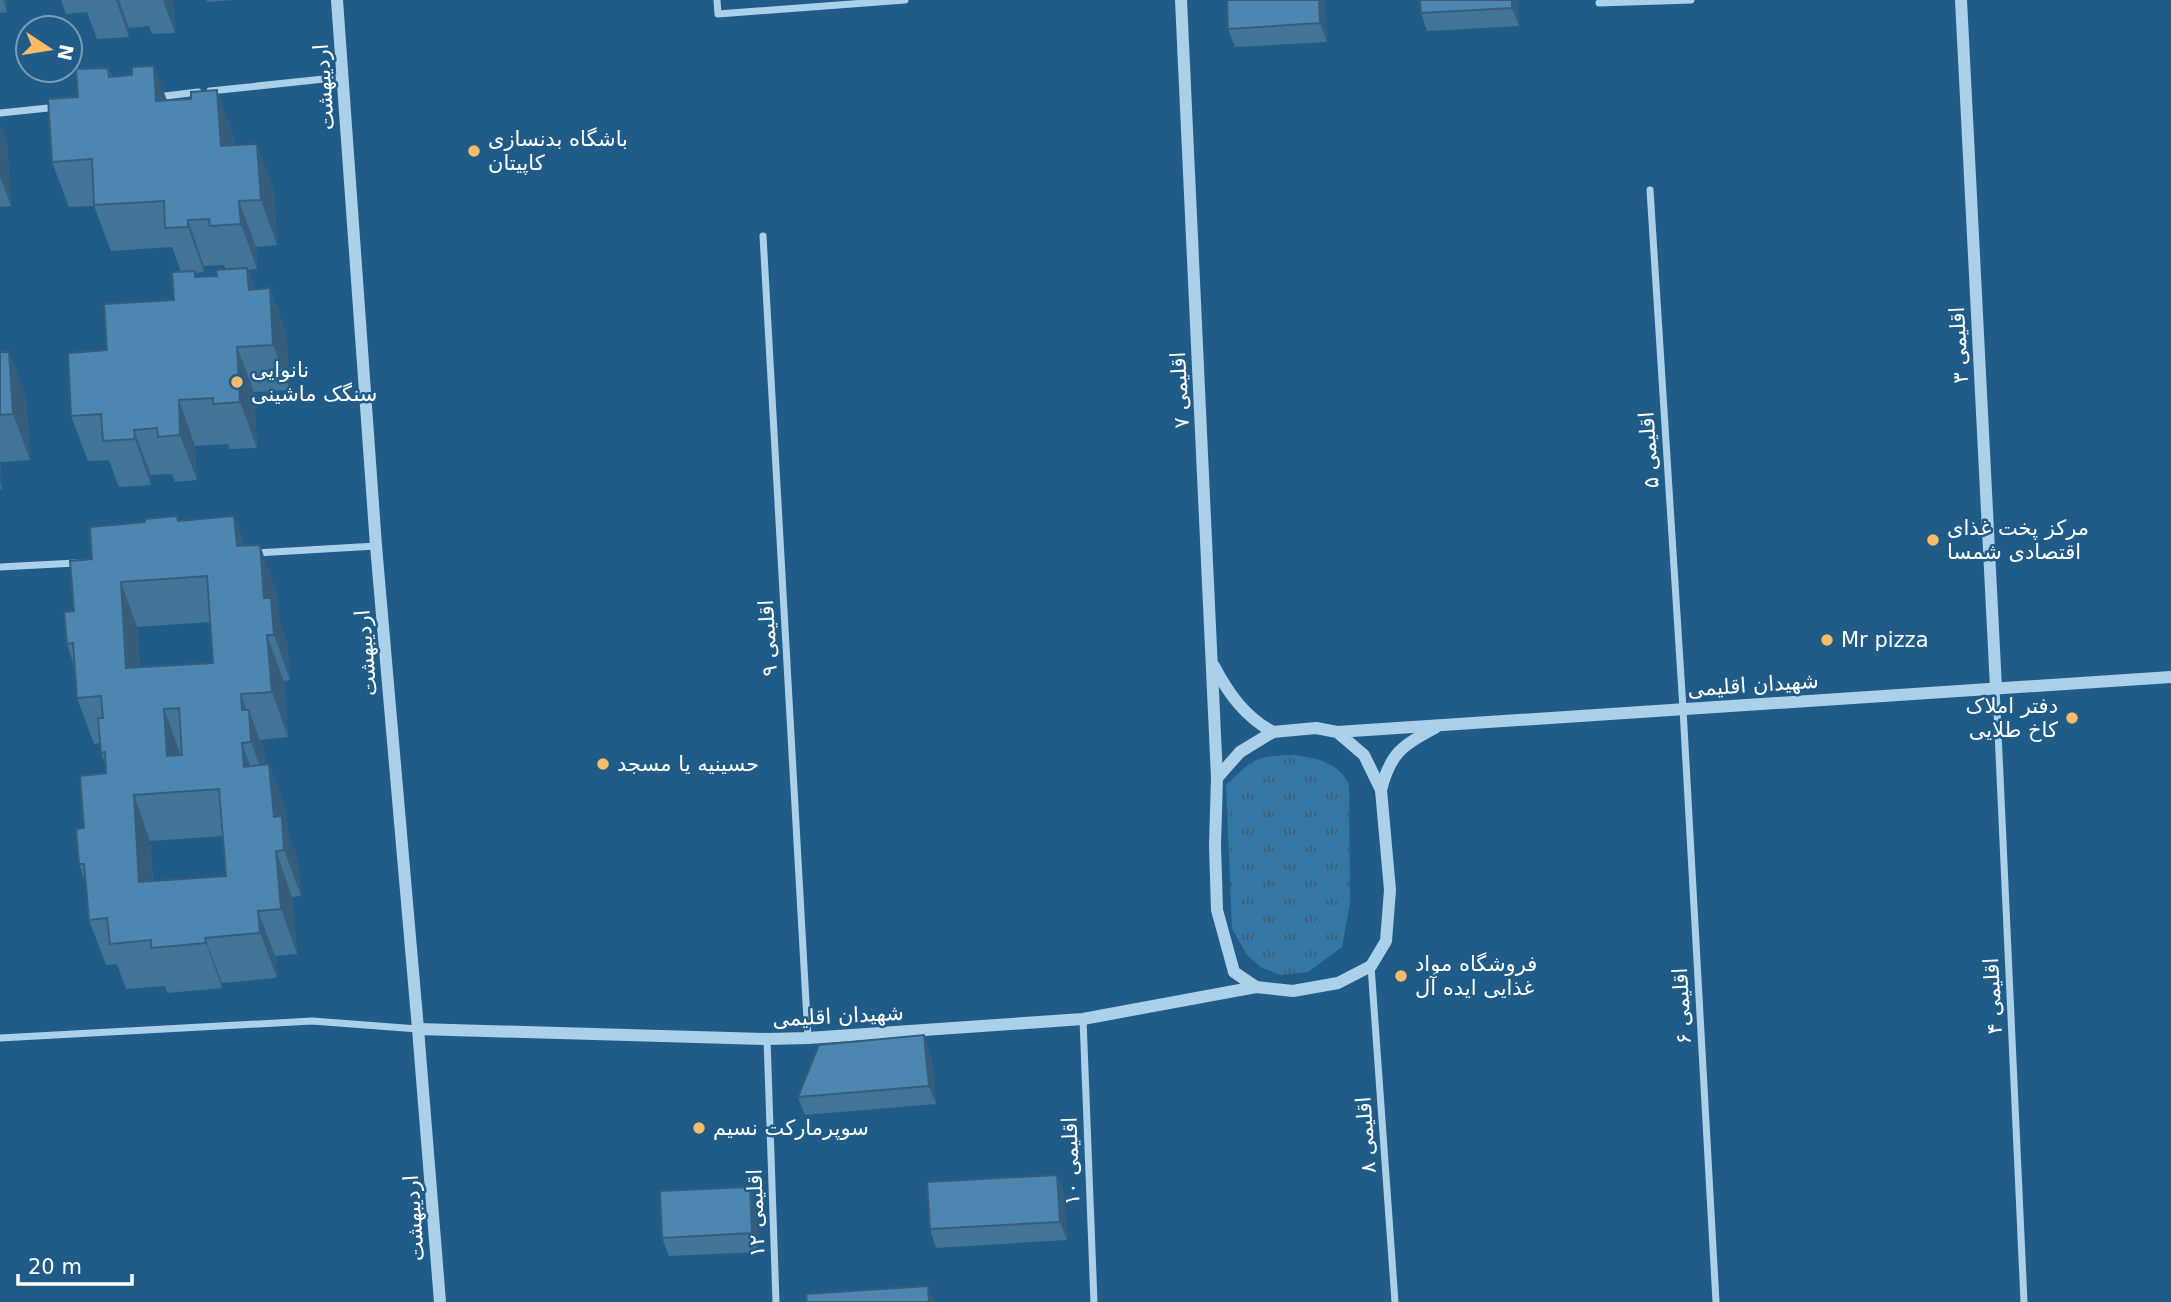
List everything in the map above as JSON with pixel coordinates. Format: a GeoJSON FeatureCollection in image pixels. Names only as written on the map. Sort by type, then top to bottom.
{"type":"FeatureCollection","features":[{"type":"Feature","properties":{"kind":"street","name":"اردیبهشت"},"geometry":{"type":"LineString","coordinates":[[337,0],[376,546],[440,1302]]}},
{"type":"Feature","properties":{"kind":"street"},"geometry":{"type":"LineString","coordinates":[[717,0],[718,14],[905,0]]}},
{"type":"Feature","properties":{"kind":"street","name":"اقلیمی ۷"},"geometry":{"type":"LineString","coordinates":[[1181,0],[1217,778]]}},
{"type":"Feature","properties":{"kind":"street"},"geometry":{"type":"LineString","coordinates":[[1599,3],[1691,0]]}},
{"type":"Feature","properties":{"kind":"street","name":"اقلیمی ۳"},"geometry":{"type":"LineString","coordinates":[[1961,0],[1996,688]]}},
{"type":"Feature","properties":{"kind":"street"},"geometry":{"type":"LineString","coordinates":[[151,97],[343,78]]}},
{"type":"Feature","properties":{"kind":"street"},"geometry":{"type":"LineString","coordinates":[[0,113],[69,106]]}},
{"type":"Feature","properties":{"kind":"street","name":"اقلیمی ۵"},"geometry":{"type":"LineString","coordinates":[[1650,190],[1683,709]]}},
{"type":"Feature","properties":{"kind":"street","name":"اقلیمی ۹"},"geometry":{"type":"LineString","coordinates":[[763,236],[808,1038]]}},
{"type":"Feature","properties":{"kind":"street"},"geometry":{"type":"LineString","coordinates":[[251,553],[376,546]]}},
{"type":"Feature","properties":{"kind":"street"},"geometry":{"type":"LineString","coordinates":[[0,567],[84,563]]}},
{"type":"Feature","properties":{"kind":"street"},"geometry":{"type":"LineString","coordinates":[[1212,661],[1224,685],[1238,704],[1250,717],[1273,732]]}},
{"type":"Feature","properties":{"kind":"street","name":"شهیدان اقلیمی"},"geometry":{"type":"LineString","coordinates":[[1337,732],[2171,677]]}},
{"type":"Feature","properties":{"kind":"street","name":"اقلیمی ۴"},"geometry":{"type":"LineString","coordinates":[[1996,688],[2024,1302]]}},
{"type":"Feature","properties":{"kind":"street","name":"اقلیمی ۶"},"geometry":{"type":"LineString","coordinates":[[1683,709],[1716,1302]]}},
{"type":"Feature","properties":{"kind":"street"},"geometry":{"type":"LineString","coordinates":[[1381,790],[1387,769],[1399,750],[1439,725]]}},
{"type":"Feature","properties":{"kind":"street"},"geometry":{"type":"LineString","coordinates":[[1316,728],[1337,732],[1364,755],[1381,790],[1390,890],[1386,941],[1371,966],[1338,984],[1293,991],[1256,987],[1234,972],[1217,910],[1217,778],[1240,752],[1273,732],[1316,728]]}},
{"type":"Feature","properties":{"kind":"street","name":"اقلیمی ۸"},"geometry":{"type":"LineString","coordinates":[[1371,966],[1395,1302]]}},
{"type":"Feature","properties":{"kind":"street","name":"شهیدان اقلیمی"},"geometry":{"type":"LineString","coordinates":[[418,1029],[808,1038],[1083,1019],[1256,987]]}},
{"type":"Feature","properties":{"kind":"street","name":"اقلیمی ۱۰"},"geometry":{"type":"LineString","coordinates":[[1083,1019],[1094,1302]]}},
{"type":"Feature","properties":{"kind":"street"},"geometry":{"type":"LineString","coordinates":[[0,1038],[312,1021],[418,1029]]}},
{"type":"Feature","properties":{"kind":"street","name":"اقلیمی ۱۲"},"geometry":{"type":"LineString","coordinates":[[767,1039],[776,1302]]}},
{"type":"Feature","properties":{"kind":"green space"},"geometry":{"type":"Polygon","coordinates":[[[1294,755],[1319,760],[1332,766],[1349,784],[1350,903],[1342,947],[1308,972],[1281,975],[1262,968],[1247,955],[1232,929],[1226,785],[1256,760],[1294,755]]]}},
{"type":"Feature","properties":{"kind":"building"},"geometry":{"type":"Polygon","coordinates":[[[1227,0],[1319,0],[1320,23],[1228,29],[1227,0]]]}},
{"type":"Feature","properties":{"kind":"building"},"geometry":{"type":"Polygon","coordinates":[[[1420,0],[1512,0],[1512,8],[1421,13],[1420,0]]]}},
{"type":"Feature","properties":{"kind":"building"},"geometry":{"type":"Polygon","coordinates":[[[154,66],[156,101],[191,99],[191,92],[217,90],[221,146],[257,144],[261,200],[239,201],[241,224],[210,226],[209,219],[188,220],[188,227],[165,228],[164,201],[94,205],[92,159],[52,162],[48,99],[78,97],[77,84],[84,84],[84,69],[108,68],[109,77],[132,75],[132,67],[154,66]]]}},
{"type":"Feature","properties":{"kind":"building"},"geometry":{"type":"Polygon","coordinates":[[[247,268],[249,290],[270,288],[273,345],[237,347],[240,402],[213,404],[213,398],[179,400],[180,435],[158,437],[157,428],[134,430],[135,439],[103,441],[101,414],[71,416],[68,353],[107,350],[104,304],[174,300],[172,272],[195,271],[195,277],[217,276],[216,270],[247,268]]]}},
{"type":"Feature","properties":{"kind":"building"},"geometry":{"type":"Polygon","coordinates":[[[0,352],[9,352],[13,414],[0,415],[0,352]]]}},
{"type":"Feature","properties":{"kind":"building"},"geometry":{"type":"Polygon","coordinates":[[[177,516],[178,521],[234,516],[237,546],[260,545],[264,598],[271,598],[274,635],[267,635],[272,692],[241,694],[242,710],[249,710],[251,742],[242,743],[244,767],[269,764],[274,817],[282,816],[284,850],[276,851],[281,909],[258,911],[260,933],[205,938],[206,943],[151,948],[151,940],[110,944],[107,918],[89,920],[84,864],[79,864],[76,829],[84,828],[80,776],[106,773],[105,752],[101,753],[98,718],[103,718],[101,696],[77,698],[73,643],[67,644],[64,612],[74,611],[70,561],[92,559],[90,527],[145,522],[145,519],[177,516]],[[207,576],[121,582],[126,668],[213,663],[207,576]],[[179,708],[164,709],[167,756],[182,755],[179,708]],[[219,789],[134,795],[139,882],[226,876],[219,789]]]}},
{"type":"Feature","properties":{"kind":"building"},"geometry":{"type":"Polygon","coordinates":[[[924,1035],[929,1086],[798,1097],[819,1045],[924,1035]]]}},
{"type":"Feature","properties":{"kind":"building"},"geometry":{"type":"Polygon","coordinates":[[[1057,1175],[1060,1222],[930,1229],[927,1182],[1057,1175]]]}},
{"type":"Feature","properties":{"kind":"building"},"geometry":{"type":"Polygon","coordinates":[[[750,1187],[752,1233],[662,1238],[660,1191],[750,1187]]]}},
{"type":"Feature","properties":{"kind":"building"},"geometry":{"type":"Polygon","coordinates":[[[928,1286],[929,1302],[807,1302],[806,1294],[928,1286]]]}},
{"type":"Feature","properties":{"kind":"place","name":"باشگاه بدنسازی کاپیتان"},"geometry":{"type":"Point","coordinates":[474,151]}},
{"type":"Feature","properties":{"kind":"place","name":"نانوایی سنگک ماشینی"},"geometry":{"type":"Point","coordinates":[237,382]}},
{"type":"Feature","properties":{"kind":"place","name":"مرکز پخت غذای اقتصادی شمسا"},"geometry":{"type":"Point","coordinates":[1933,540]}},
{"type":"Feature","properties":{"kind":"place","name":"Mr pizza"},"geometry":{"type":"Point","coordinates":[1827,640]}},
{"type":"Feature","properties":{"kind":"place","name":"دفتر املاک کاخ طلایی"},"geometry":{"type":"Point","coordinates":[2072,718]}},
{"type":"Feature","properties":{"kind":"place","name":"حسینیه یا مسجد"},"geometry":{"type":"Point","coordinates":[603,764]}},
{"type":"Feature","properties":{"kind":"place","name":"فروشگاه مواد غذایی ایده آل"},"geometry":{"type":"Point","coordinates":[1401,976]}},
{"type":"Feature","properties":{"kind":"place","name":"سوپرمارکت نسیم"},"geometry":{"type":"Point","coordinates":[699,1128]}}]}
